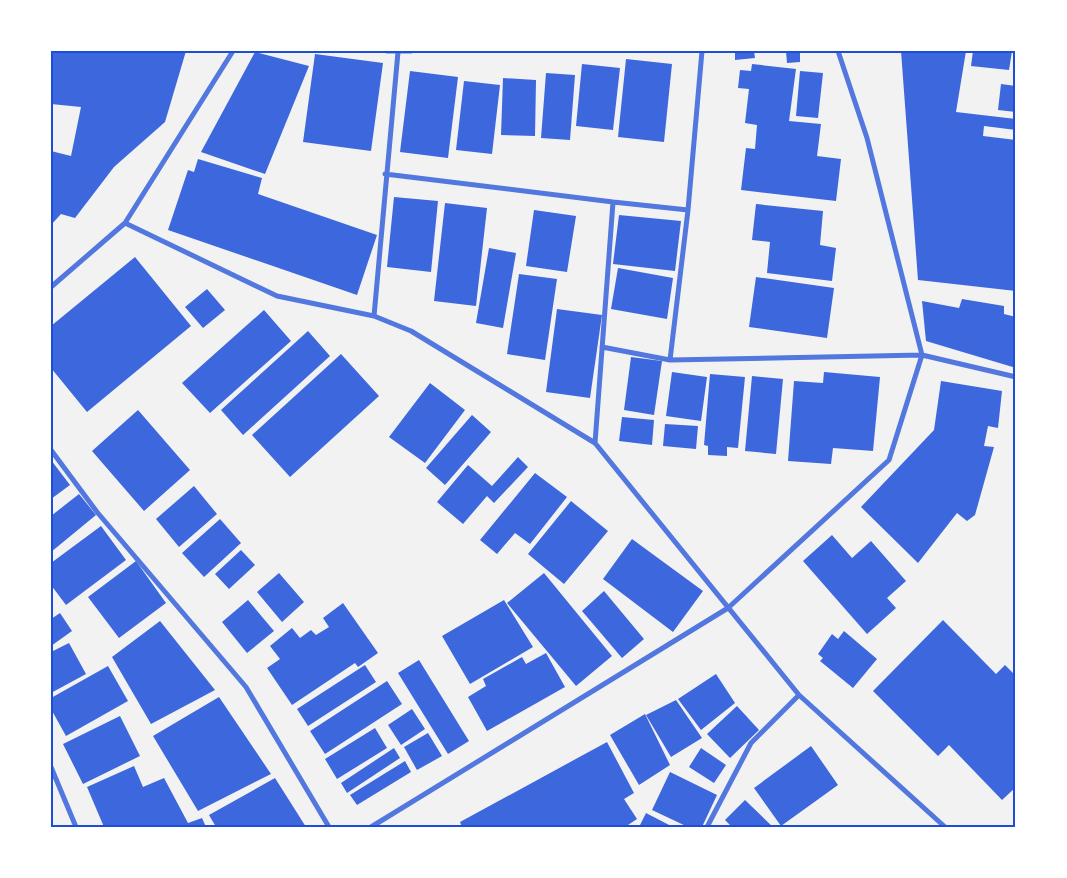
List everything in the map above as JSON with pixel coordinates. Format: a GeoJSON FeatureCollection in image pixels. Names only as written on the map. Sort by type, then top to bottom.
{"type":"FeatureCollection","features":[{"type":"Feature","properties":{"kind":"street"},"geometry":{"type":"LineString","coordinates":[[51,287],[125,222],[233,51]]}},
{"type":"Feature","properties":{"kind":"street"},"geometry":{"type":"LineString","coordinates":[[388,51],[411,51]]}},
{"type":"Feature","properties":{"kind":"street"},"geometry":{"type":"LineString","coordinates":[[670,360],[688,210],[702,51]]}},
{"type":"Feature","properties":{"kind":"street"},"geometry":{"type":"LineString","coordinates":[[371,827],[728,608],[889,460],[922,355],[867,138],[838,51]]}},
{"type":"Feature","properties":{"kind":"street"},"geometry":{"type":"LineString","coordinates":[[374,316],[398,52]]}},
{"type":"Feature","properties":{"kind":"street"},"geometry":{"type":"LineString","coordinates":[[386,174],[688,210]]}},
{"type":"Feature","properties":{"kind":"street"},"geometry":{"type":"LineString","coordinates":[[595,443],[613,202]]}},
{"type":"Feature","properties":{"kind":"street"},"geometry":{"type":"LineString","coordinates":[[125,222],[277,296],[374,316],[411,331],[595,443],[799,696],[945,827]]}},
{"type":"Feature","properties":{"kind":"street"},"geometry":{"type":"LineString","coordinates":[[602,347],[670,360],[922,355],[1016,377]]}},
{"type":"Feature","properties":{"kind":"street"},"geometry":{"type":"LineString","coordinates":[[51,450],[97,512],[246,688],[329,827]]}},
{"type":"Feature","properties":{"kind":"street"},"geometry":{"type":"LineString","coordinates":[[707,827],[751,743],[799,696]]}},
{"type":"Feature","properties":{"kind":"street"},"geometry":{"type":"LineString","coordinates":[[51,768],[76,827]]}},
{"type":"Feature","properties":{"kind":"building"},"geometry":{"type":"Polygon","coordinates":[[[51,51],[186,51],[165,122],[114,167],[75,218],[61,214],[51,225],[51,151],[71,156],[81,107],[51,104],[51,51]]]}},
{"type":"Feature","properties":{"kind":"building"},"geometry":{"type":"Polygon","coordinates":[[[735,51],[754,51],[755,58],[735,60],[735,51]]]}},
{"type":"Feature","properties":{"kind":"building"},"geometry":{"type":"Polygon","coordinates":[[[786,51],[800,51],[800,62],[787,63],[786,51]]]}},
{"type":"Feature","properties":{"kind":"building"},"geometry":{"type":"Polygon","coordinates":[[[901,51],[966,51],[956,112],[1016,119],[1016,130],[984,126],[983,136],[1016,140],[1016,291],[918,280],[901,51]]]}},
{"type":"Feature","properties":{"kind":"building"},"geometry":{"type":"Polygon","coordinates":[[[973,51],[1012,51],[1009,70],[971,66],[973,51]]]}},
{"type":"Feature","properties":{"kind":"building"},"geometry":{"type":"Polygon","coordinates":[[[255,52],[309,66],[265,174],[201,152],[255,52]]]}},
{"type":"Feature","properties":{"kind":"building"},"geometry":{"type":"Polygon","coordinates":[[[315,54],[383,63],[371,151],[303,142],[315,54]]]}},
{"type":"Feature","properties":{"kind":"building"},"geometry":{"type":"Polygon","coordinates":[[[626,59],[672,64],[664,142],[618,137],[626,59]]]}},
{"type":"Feature","properties":{"kind":"building"},"geometry":{"type":"Polygon","coordinates":[[[582,64],[620,68],[613,130],[576,126],[582,64]]]}},
{"type":"Feature","properties":{"kind":"building"},"geometry":{"type":"Polygon","coordinates":[[[752,64],[796,69],[789,121],[821,124],[817,156],[841,159],[836,201],[741,190],[746,148],[755,149],[757,125],[745,123],[749,89],[738,88],[740,70],[751,71],[752,64]]]}},
{"type":"Feature","properties":{"kind":"building"},"geometry":{"type":"Polygon","coordinates":[[[410,71],[458,77],[448,158],[400,152],[410,71]]]}},
{"type":"Feature","properties":{"kind":"building"},"geometry":{"type":"Polygon","coordinates":[[[800,71],[823,73],[818,118],[796,116],[800,71]]]}},
{"type":"Feature","properties":{"kind":"building"},"geometry":{"type":"Polygon","coordinates":[[[546,73],[575,75],[570,140],[541,138],[546,73]]]}},
{"type":"Feature","properties":{"kind":"building"},"geometry":{"type":"Polygon","coordinates":[[[503,78],[536,80],[535,136],[501,135],[503,78]]]}},
{"type":"Feature","properties":{"kind":"building"},"geometry":{"type":"Polygon","coordinates":[[[464,81],[500,85],[492,154],[456,150],[464,81]]]}},
{"type":"Feature","properties":{"kind":"building"},"geometry":{"type":"Polygon","coordinates":[[[1001,84],[1016,86],[1016,112],[998,110],[1001,84]]]}},
{"type":"Feature","properties":{"kind":"building"},"geometry":{"type":"Polygon","coordinates":[[[198,159],[262,178],[258,194],[377,235],[357,295],[168,230],[188,170],[194,172],[198,159]]]}},
{"type":"Feature","properties":{"kind":"building"},"geometry":{"type":"Polygon","coordinates":[[[394,197],[438,201],[431,272],[387,267],[394,197]]]}},
{"type":"Feature","properties":{"kind":"building"},"geometry":{"type":"Polygon","coordinates":[[[445,203],[487,208],[476,306],[434,301],[445,203]]]}},
{"type":"Feature","properties":{"kind":"building"},"geometry":{"type":"Polygon","coordinates":[[[756,204],[823,211],[820,245],[836,248],[832,281],[767,273],[770,242],[752,240],[756,204]]]}},
{"type":"Feature","properties":{"kind":"building"},"geometry":{"type":"Polygon","coordinates":[[[534,210],[576,216],[567,272],[526,266],[534,210]]]}},
{"type":"Feature","properties":{"kind":"building"},"geometry":{"type":"Polygon","coordinates":[[[619,215],[681,221],[675,271],[613,264],[619,215]]]}},
{"type":"Feature","properties":{"kind":"building"},"geometry":{"type":"Polygon","coordinates":[[[489,248],[516,253],[503,328],[476,323],[489,248]]]}},
{"type":"Feature","properties":{"kind":"building"},"geometry":{"type":"Polygon","coordinates":[[[135,257],[191,326],[87,412],[51,368],[51,326],[135,257]]]}},
{"type":"Feature","properties":{"kind":"building"},"geometry":{"type":"Polygon","coordinates":[[[618,268],[673,278],[667,319],[611,309],[618,268]]]}},
{"type":"Feature","properties":{"kind":"building"},"geometry":{"type":"Polygon","coordinates":[[[519,274],[557,279],[545,360],[507,354],[519,274]]]}},
{"type":"Feature","properties":{"kind":"building"},"geometry":{"type":"Polygon","coordinates":[[[756,277],[834,288],[827,338],[749,327],[756,277]]]}},
{"type":"Feature","properties":{"kind":"building"},"geometry":{"type":"Polygon","coordinates":[[[207,289],[225,310],[203,328],[185,307],[207,289]]]}},
{"type":"Feature","properties":{"kind":"building"},"geometry":{"type":"Polygon","coordinates":[[[962,299],[1004,306],[1004,314],[1016,317],[1016,368],[926,341],[922,301],[959,308],[962,299]]]}},
{"type":"Feature","properties":{"kind":"building"},"geometry":{"type":"Polygon","coordinates":[[[557,309],[602,315],[590,398],[546,392],[557,309]]]}},
{"type":"Feature","properties":{"kind":"building"},"geometry":{"type":"Polygon","coordinates":[[[264,310],[291,341],[210,413],[182,383],[264,310]]]}},
{"type":"Feature","properties":{"kind":"building"},"geometry":{"type":"Polygon","coordinates":[[[308,331],[330,356],[243,435],[221,410],[308,331]]]}},
{"type":"Feature","properties":{"kind":"building"},"geometry":{"type":"Polygon","coordinates":[[[341,354],[379,396],[290,477],[252,435],[341,354]]]}},
{"type":"Feature","properties":{"kind":"building"},"geometry":{"type":"Polygon","coordinates":[[[631,357],[662,361],[654,415],[624,410],[631,357]]]}},
{"type":"Feature","properties":{"kind":"building"},"geometry":{"type":"Polygon","coordinates":[[[672,372],[707,377],[701,421],[666,416],[672,372]]]}},
{"type":"Feature","properties":{"kind":"building"},"geometry":{"type":"Polygon","coordinates":[[[824,372],[880,377],[873,451],[833,448],[831,464],[788,461],[794,381],[823,383],[824,372]]]}},
{"type":"Feature","properties":{"kind":"building"},"geometry":{"type":"Polygon","coordinates":[[[710,374],[745,377],[738,448],[727,447],[727,456],[708,455],[708,446],[704,445],[710,374]]]}},
{"type":"Feature","properties":{"kind":"building"},"geometry":{"type":"Polygon","coordinates":[[[752,376],[783,379],[776,454],[745,451],[752,376]]]}},
{"type":"Feature","properties":{"kind":"building"},"geometry":{"type":"Polygon","coordinates":[[[941,381],[1002,391],[998,428],[988,426],[984,446],[994,447],[975,515],[967,521],[957,513],[918,563],[861,507],[934,430],[941,381]]]}},
{"type":"Feature","properties":{"kind":"building"},"geometry":{"type":"Polygon","coordinates":[[[430,383],[465,410],[425,463],[389,437],[430,383]]]}},
{"type":"Feature","properties":{"kind":"building"},"geometry":{"type":"Polygon","coordinates":[[[138,410],[190,470],[144,511],[92,451],[138,410]]]}},
{"type":"Feature","properties":{"kind":"building"},"geometry":{"type":"Polygon","coordinates":[[[472,415],[491,432],[445,485],[426,468],[472,415]]]}},
{"type":"Feature","properties":{"kind":"building"},"geometry":{"type":"Polygon","coordinates":[[[622,417],[654,420],[652,445],[619,441],[622,417]]]}},
{"type":"Feature","properties":{"kind":"building"},"geometry":{"type":"Polygon","coordinates":[[[665,424],[698,426],[696,449],[663,446],[665,424]]]}},
{"type":"Feature","properties":{"kind":"building"},"geometry":{"type":"Polygon","coordinates":[[[518,457],[528,467],[494,503],[487,496],[463,524],[437,502],[468,465],[492,486],[518,457]]]}},
{"type":"Feature","properties":{"kind":"building"},"geometry":{"type":"Polygon","coordinates":[[[51,460],[70,485],[51,499],[51,460]]]}},
{"type":"Feature","properties":{"kind":"building"},"geometry":{"type":"Polygon","coordinates":[[[535,473],[567,497],[530,544],[515,533],[497,554],[480,540],[535,473]]]}},
{"type":"Feature","properties":{"kind":"building"},"geometry":{"type":"Polygon","coordinates":[[[194,486],[217,514],[179,547],[156,519],[194,486]]]}},
{"type":"Feature","properties":{"kind":"building"},"geometry":{"type":"Polygon","coordinates":[[[79,494],[96,515],[51,552],[51,516],[79,494]]]}},
{"type":"Feature","properties":{"kind":"building"},"geometry":{"type":"Polygon","coordinates":[[[571,501],[608,531],[564,584],[528,554],[571,501]]]}},
{"type":"Feature","properties":{"kind":"building"},"geometry":{"type":"Polygon","coordinates":[[[220,519],[241,543],[204,577],[182,553],[220,519]]]}},
{"type":"Feature","properties":{"kind":"building"},"geometry":{"type":"Polygon","coordinates":[[[101,526],[126,560],[66,605],[51,585],[51,563],[101,526]]]}},
{"type":"Feature","properties":{"kind":"building"},"geometry":{"type":"Polygon","coordinates":[[[832,535],[852,558],[871,541],[906,581],[887,598],[896,608],[867,634],[803,561],[832,535]]]}},
{"type":"Feature","properties":{"kind":"building"},"geometry":{"type":"Polygon","coordinates":[[[632,539],[703,591],[673,632],[603,579],[632,539]]]}},
{"type":"Feature","properties":{"kind":"building"},"geometry":{"type":"Polygon","coordinates":[[[241,550],[255,565],[229,589],[215,574],[241,550]]]}},
{"type":"Feature","properties":{"kind":"building"},"geometry":{"type":"Polygon","coordinates":[[[136,561],[166,603],[119,638],[88,597],[136,561]]]}},
{"type":"Feature","properties":{"kind":"building"},"geometry":{"type":"Polygon","coordinates":[[[279,573],[304,602],[282,622],[257,592],[279,573]]]}},
{"type":"Feature","properties":{"kind":"building"},"geometry":{"type":"Polygon","coordinates":[[[544,573],[612,656],[576,686],[507,603],[544,573]]]}},
{"type":"Feature","properties":{"kind":"building"},"geometry":{"type":"Polygon","coordinates":[[[604,591],[644,639],[622,658],[582,611],[604,591]]]}},
{"type":"Feature","properties":{"kind":"building"},"geometry":{"type":"Polygon","coordinates":[[[248,600],[274,631],[247,653],[222,622],[248,600]]]}},
{"type":"Feature","properties":{"kind":"building"},"geometry":{"type":"Polygon","coordinates":[[[504,600],[533,647],[470,684],[442,636],[504,600]]]}},
{"type":"Feature","properties":{"kind":"building"},"geometry":{"type":"Polygon","coordinates":[[[343,603],[378,653],[358,667],[355,663],[292,705],[267,668],[280,659],[270,646],[292,628],[300,638],[311,630],[316,635],[329,627],[323,618],[343,603]]]}},
{"type":"Feature","properties":{"kind":"building"},"geometry":{"type":"Polygon","coordinates":[[[60,613],[72,631],[51,646],[51,619],[60,613]]]}},
{"type":"Feature","properties":{"kind":"building"},"geometry":{"type":"Polygon","coordinates":[[[943,620],[996,674],[1005,665],[1016,676],[1016,787],[1002,800],[949,745],[938,756],[873,691],[943,620]]]}},
{"type":"Feature","properties":{"kind":"building"},"geometry":{"type":"Polygon","coordinates":[[[160,621],[215,690],[151,724],[112,657],[160,621]]]}},
{"type":"Feature","properties":{"kind":"building"},"geometry":{"type":"Polygon","coordinates":[[[844,631],[877,659],[853,688],[820,661],[823,658],[818,654],[832,634],[838,639],[844,631]]]}},
{"type":"Feature","properties":{"kind":"building"},"geometry":{"type":"Polygon","coordinates":[[[69,643],[86,674],[51,693],[51,652],[69,643]]]}},
{"type":"Feature","properties":{"kind":"building"},"geometry":{"type":"Polygon","coordinates":[[[546,653],[565,687],[487,731],[468,697],[486,686],[483,679],[522,657],[526,664],[546,653]]]}},
{"type":"Feature","properties":{"kind":"building"},"geometry":{"type":"Polygon","coordinates":[[[419,660],[469,741],[448,754],[398,673],[419,660]]]}},
{"type":"Feature","properties":{"kind":"building"},"geometry":{"type":"Polygon","coordinates":[[[365,665],[376,682],[308,726],[297,709],[365,665]]]}},
{"type":"Feature","properties":{"kind":"building"},"geometry":{"type":"Polygon","coordinates":[[[108,666],[128,701],[66,736],[51,709],[51,698],[108,666]]]}},
{"type":"Feature","properties":{"kind":"building"},"geometry":{"type":"Polygon","coordinates":[[[716,674],[735,703],[701,730],[678,699],[716,674]]]}},
{"type":"Feature","properties":{"kind":"building"},"geometry":{"type":"Polygon","coordinates":[[[387,681],[402,704],[325,754],[310,731],[387,681]]]}},
{"type":"Feature","properties":{"kind":"building"},"geometry":{"type":"Polygon","coordinates":[[[219,697],[271,774],[198,811],[153,736],[219,697]]]}},
{"type":"Feature","properties":{"kind":"building"},"geometry":{"type":"Polygon","coordinates":[[[676,700],[702,738],[671,757],[646,715],[676,700]]]}},
{"type":"Feature","properties":{"kind":"building"},"geometry":{"type":"Polygon","coordinates":[[[737,706],[759,730],[730,758],[707,734],[737,706]]]}},
{"type":"Feature","properties":{"kind":"building"},"geometry":{"type":"Polygon","coordinates":[[[412,709],[425,729],[401,745],[388,725],[412,709]]]}},
{"type":"Feature","properties":{"kind":"building"},"geometry":{"type":"Polygon","coordinates":[[[645,714],[670,765],[639,785],[610,735],[645,714]]]}},
{"type":"Feature","properties":{"kind":"building"},"geometry":{"type":"Polygon","coordinates":[[[120,716],[140,756],[83,784],[63,744],[120,716]]]}},
{"type":"Feature","properties":{"kind":"building"},"geometry":{"type":"Polygon","coordinates":[[[375,728],[387,748],[337,779],[325,759],[375,728]]]}},
{"type":"Feature","properties":{"kind":"building"},"geometry":{"type":"Polygon","coordinates":[[[428,733],[442,756],[417,770],[404,747],[428,733]]]}},
{"type":"Feature","properties":{"kind":"building"},"geometry":{"type":"Polygon","coordinates":[[[607,742],[634,793],[624,799],[637,819],[625,827],[462,827],[460,822],[607,742]]]}},
{"type":"Feature","properties":{"kind":"building"},"geometry":{"type":"Polygon","coordinates":[[[811,746],[838,785],[781,826],[754,788],[811,746]]]}},
{"type":"Feature","properties":{"kind":"building"},"geometry":{"type":"Polygon","coordinates":[[[394,748],[400,758],[347,793],[341,783],[394,748]]]}},
{"type":"Feature","properties":{"kind":"building"},"geometry":{"type":"Polygon","coordinates":[[[701,748],[726,765],[714,783],[689,767],[701,748]]]}},
{"type":"Feature","properties":{"kind":"building"},"geometry":{"type":"Polygon","coordinates":[[[405,761],[411,772],[357,805],[350,795],[405,761]]]}},
{"type":"Feature","properties":{"kind":"building"},"geometry":{"type":"Polygon","coordinates":[[[134,766],[143,787],[164,778],[188,823],[202,818],[206,827],[104,827],[87,787],[134,766]]]}},
{"type":"Feature","properties":{"kind":"building"},"geometry":{"type":"Polygon","coordinates":[[[670,772],[717,795],[702,827],[688,827],[652,810],[670,772]]]}},
{"type":"Feature","properties":{"kind":"building"},"geometry":{"type":"Polygon","coordinates":[[[275,778],[306,827],[216,827],[209,815],[275,778]]]}},
{"type":"Feature","properties":{"kind":"building"},"geometry":{"type":"Polygon","coordinates":[[[745,800],[773,827],[732,827],[725,820],[745,800]]]}},
{"type":"Feature","properties":{"kind":"building"},"geometry":{"type":"Polygon","coordinates":[[[646,813],[673,827],[639,827],[646,813]]]}}]}
